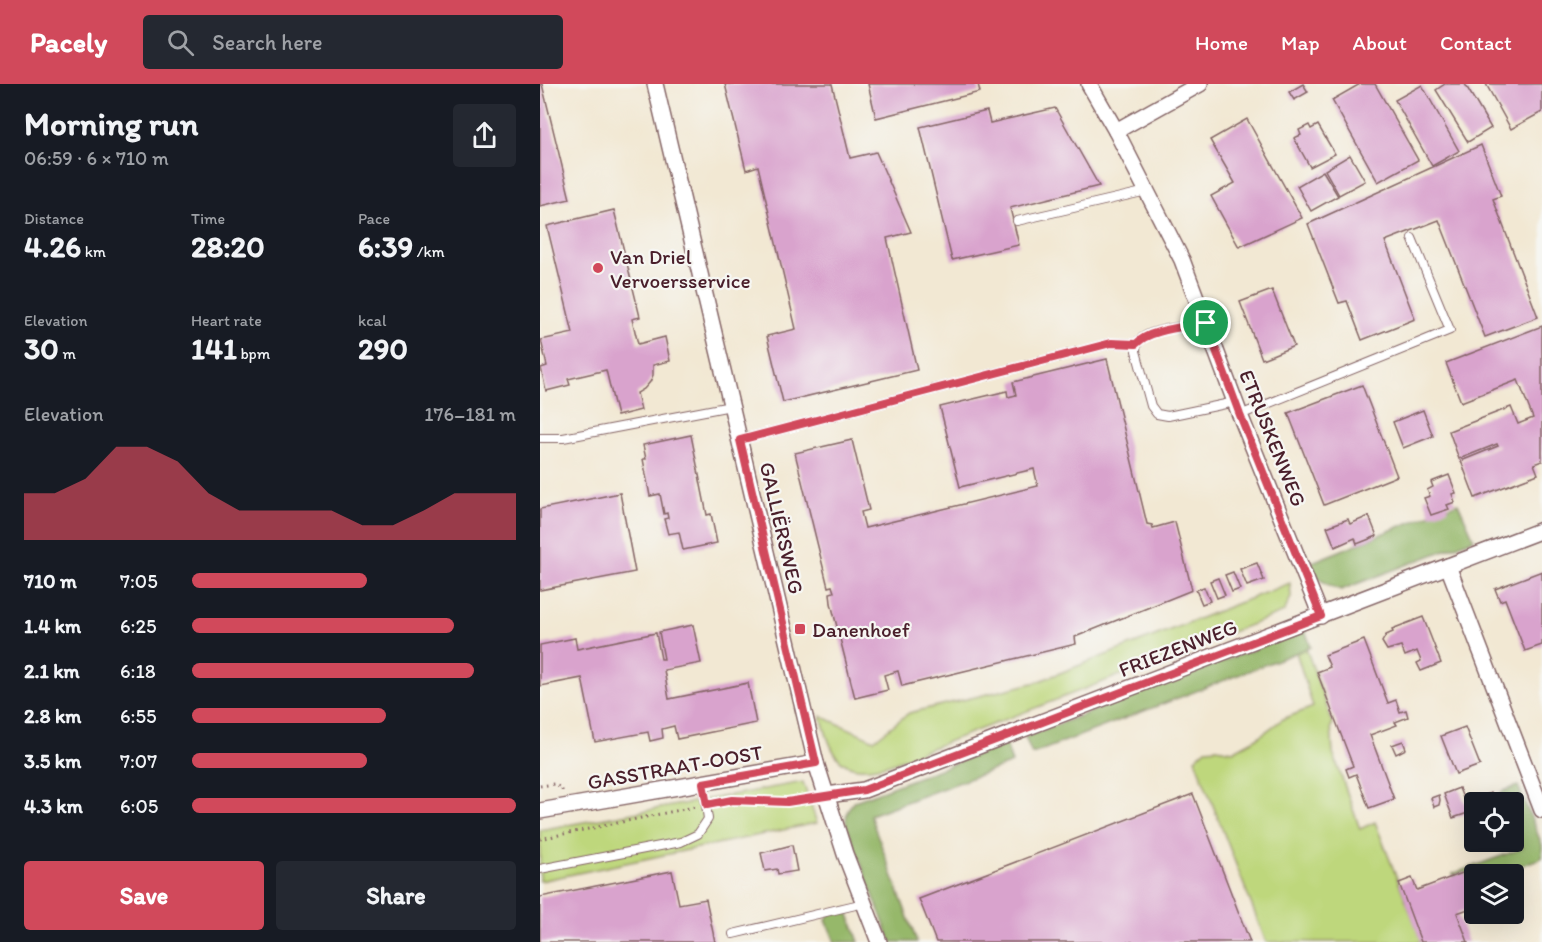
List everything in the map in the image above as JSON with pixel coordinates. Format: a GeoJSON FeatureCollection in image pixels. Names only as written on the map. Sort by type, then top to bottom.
{"type":"FeatureCollection","features":[{"type":"Feature","properties":{"kind":"street","name":"GALLIËRSWEG"},"geometry":{"type":"LineString","coordinates":[[655,84],[816,763],[845,854],[879,942]]}},
{"type":"Feature","properties":{"kind":"street","name":"ETRUSKENWEG"},"geometry":{"type":"LineString","coordinates":[[1089,84],[1116,131],[1182,260],[1321,616]]}},
{"type":"Feature","properties":{"kind":"street"},"geometry":{"type":"LineString","coordinates":[[1116,131],[1200,84]]}},
{"type":"Feature","properties":{"kind":"street","name":"FRIEZENWEG"},"geometry":{"type":"LineString","coordinates":[[827,795],[864,790],[1542,530]]}},
{"type":"Feature","properties":{"kind":"street"},"geometry":{"type":"LineString","coordinates":[[1448,566],[1542,810]]}},
{"type":"Feature","properties":{"kind":"street","name":"GASSTRAAT-OOST"},"geometry":{"type":"LineString","coordinates":[[540,811],[816,763]]}},
{"type":"Feature","properties":{"kind":"lane"},"geometry":{"type":"LineString","coordinates":[[1017,221],[1147,191]]}},
{"type":"Feature","properties":{"kind":"lane"},"geometry":{"type":"LineString","coordinates":[[1206,323],[1154,333],[1141,338],[1136,344],[1151,406],[1157,414],[1168,416],[1238,408],[1450,330],[1412,238]]}},
{"type":"Feature","properties":{"kind":"lane"},"geometry":{"type":"LineString","coordinates":[[740,440],[1111,343],[1136,344]]}},
{"type":"Feature","properties":{"kind":"lane"},"geometry":{"type":"LineString","coordinates":[[540,438],[563,438],[731,406]]}},
{"type":"Feature","properties":{"kind":"lane"},"geometry":{"type":"LineString","coordinates":[[540,869],[681,842],[698,834],[708,819],[703,783]]}},
{"type":"Feature","properties":{"kind":"lane"},"geometry":{"type":"LineString","coordinates":[[733,934],[864,903]]}},
{"type":"Feature","properties":{"kind":"path","name":"GASSTRAAT-OOST"},"geometry":{"type":"LineString","coordinates":[[540,839],[732,800],[787,802],[827,795]]}},
{"type":"Feature","properties":{"kind":"green space"},"geometry":{"type":"Polygon","coordinates":[[[1458,503],[1474,539],[1341,590],[1322,581],[1310,563],[1458,503]]]}},
{"type":"Feature","properties":{"kind":"green space"},"geometry":{"type":"Polygon","coordinates":[[[1290,583],[1291,597],[1284,612],[890,764],[860,768],[850,766],[835,754],[825,731],[821,716],[874,740],[909,713],[1037,682],[1290,583]]]}},
{"type":"Feature","properties":{"kind":"green space"},"geometry":{"type":"Polygon","coordinates":[[[1305,630],[1311,647],[1032,754],[1025,737],[1305,630]]]}},
{"type":"Feature","properties":{"kind":"green space"},"geometry":{"type":"Polygon","coordinates":[[[1306,648],[1333,724],[1331,726],[1333,753],[1360,829],[1375,822],[1422,942],[1266,942],[1195,759],[1206,749],[1217,748],[1233,751],[1257,738],[1283,719],[1313,707],[1296,652],[1306,648]]]}},
{"type":"Feature","properties":{"kind":"green space"},"geometry":{"type":"Polygon","coordinates":[[[1006,744],[1012,763],[870,815],[917,942],[891,942],[846,824],[849,808],[855,801],[1006,744]]]}},
{"type":"Feature","properties":{"kind":"green space"},"geometry":{"type":"Polygon","coordinates":[[[803,782],[817,823],[540,881],[540,830],[803,782]]]}},
{"type":"Feature","properties":{"kind":"green space"},"geometry":{"type":"Polygon","coordinates":[[[1518,786],[1520,792],[1501,792],[1518,786]]]}},
{"type":"Feature","properties":{"kind":"green space"},"geometry":{"type":"Polygon","coordinates":[[[1524,801],[1542,845],[1542,858],[1524,864],[1480,864],[1512,852],[1524,852],[1524,801]]]}},
{"type":"Feature","properties":{"kind":"green space"},"geometry":{"type":"Polygon","coordinates":[[[1464,870],[1464,886],[1459,888],[1453,874],[1464,870]]]}},
{"type":"Feature","properties":{"kind":"green space"},"geometry":{"type":"Polygon","coordinates":[[[847,909],[859,942],[835,942],[826,920],[830,913],[847,909]]]}},
{"type":"Feature","properties":{"kind":"building"},"geometry":{"type":"Polygon","coordinates":[[[540,84],[542,84],[570,199],[540,206],[540,84]]]}},
{"type":"Feature","properties":{"kind":"building"},"geometry":{"type":"Polygon","coordinates":[[[725,84],[832,84],[850,158],[876,152],[911,232],[887,238],[917,370],[783,402],[767,336],[796,329],[758,166],[746,170],[725,84]]]}},
{"type":"Feature","properties":{"kind":"building"},"geometry":{"type":"Polygon","coordinates":[[[868,84],[978,84],[980,92],[876,118],[868,84]]]}},
{"type":"Feature","properties":{"kind":"building"},"geometry":{"type":"Polygon","coordinates":[[[1303,84],[1308,92],[1294,100],[1289,92],[1303,84]]]}},
{"type":"Feature","properties":{"kind":"building"},"geometry":{"type":"Polygon","coordinates":[[[1360,84],[1375,84],[1418,160],[1378,182],[1332,100],[1360,84]]]}},
{"type":"Feature","properties":{"kind":"building"},"geometry":{"type":"Polygon","coordinates":[[[1445,84],[1465,84],[1491,128],[1468,142],[1436,90],[1445,84]]]}},
{"type":"Feature","properties":{"kind":"building"},"geometry":{"type":"Polygon","coordinates":[[[1486,84],[1542,84],[1542,112],[1511,129],[1486,84]]]}},
{"type":"Feature","properties":{"kind":"building"},"geometry":{"type":"Polygon","coordinates":[[[1422,85],[1459,151],[1432,166],[1395,100],[1422,85]]]}},
{"type":"Feature","properties":{"kind":"building"},"geometry":{"type":"Polygon","coordinates":[[[1055,108],[1099,186],[1010,208],[1019,245],[952,260],[920,127],[987,111],[990,123],[1055,108]]]}},
{"type":"Feature","properties":{"kind":"building"},"geometry":{"type":"Polygon","coordinates":[[[1247,119],[1302,218],[1239,247],[1211,196],[1235,183],[1210,140],[1247,119]]]}},
{"type":"Feature","properties":{"kind":"building"},"geometry":{"type":"Polygon","coordinates":[[[1309,125],[1311,129],[1318,125],[1335,154],[1310,167],[1294,138],[1301,135],[1299,130],[1309,125]]]}},
{"type":"Feature","properties":{"kind":"building"},"geometry":{"type":"Polygon","coordinates":[[[1481,145],[1501,196],[1493,199],[1538,317],[1485,337],[1439,220],[1385,241],[1415,319],[1362,340],[1347,301],[1339,303],[1308,224],[1481,145]]]}},
{"type":"Feature","properties":{"kind":"building"},"geometry":{"type":"Polygon","coordinates":[[[1350,155],[1365,181],[1339,195],[1325,170],[1350,155]]]}},
{"type":"Feature","properties":{"kind":"building"},"geometry":{"type":"Polygon","coordinates":[[[1323,171],[1338,196],[1311,211],[1297,186],[1323,171]]]}},
{"type":"Feature","properties":{"kind":"building"},"geometry":{"type":"Polygon","coordinates":[[[614,210],[640,317],[632,319],[638,344],[665,337],[670,361],[653,365],[650,382],[637,393],[641,410],[617,416],[606,370],[568,379],[570,385],[546,391],[541,368],[547,366],[541,340],[573,333],[547,226],[614,210]]]}},
{"type":"Feature","properties":{"kind":"building"},"geometry":{"type":"Polygon","coordinates":[[[1272,290],[1294,346],[1262,359],[1240,302],[1272,290]]]}},
{"type":"Feature","properties":{"kind":"building"},"geometry":{"type":"Polygon","coordinates":[[[1542,326],[1542,461],[1534,464],[1538,474],[1475,498],[1461,461],[1498,446],[1497,444],[1459,459],[1449,431],[1511,407],[1518,424],[1533,418],[1518,380],[1461,402],[1446,363],[1542,326]]]}},
{"type":"Feature","properties":{"kind":"building"},"geometry":{"type":"Polygon","coordinates":[[[1107,359],[1147,524],[1152,525],[1153,528],[1175,522],[1192,590],[1075,637],[1076,644],[902,686],[898,671],[884,675],[888,690],[855,698],[831,603],[830,593],[834,592],[832,586],[828,587],[795,453],[852,440],[869,510],[861,512],[865,528],[1038,486],[1034,469],[960,487],[940,407],[1007,391],[1008,397],[1016,395],[1013,382],[1107,359]]]}},
{"type":"Feature","properties":{"kind":"building"},"geometry":{"type":"Polygon","coordinates":[[[1362,385],[1397,476],[1324,505],[1288,413],[1362,385]]]}},
{"type":"Feature","properties":{"kind":"building"},"geometry":{"type":"Polygon","coordinates":[[[1423,410],[1433,436],[1403,448],[1393,422],[1423,410]]]}},
{"type":"Feature","properties":{"kind":"building"},"geometry":{"type":"Polygon","coordinates":[[[691,435],[707,515],[711,514],[717,543],[683,550],[679,532],[668,534],[664,519],[668,518],[667,513],[664,514],[660,494],[650,496],[643,459],[646,459],[643,445],[691,435]]]}},
{"type":"Feature","properties":{"kind":"building"},"geometry":{"type":"Polygon","coordinates":[[[1449,475],[1456,493],[1452,494],[1455,502],[1447,505],[1449,509],[1431,515],[1424,498],[1430,496],[1427,490],[1433,487],[1431,482],[1449,475]]]}},
{"type":"Feature","properties":{"kind":"building"},"geometry":{"type":"Polygon","coordinates":[[[620,493],[635,572],[540,590],[540,509],[620,493]]]}},
{"type":"Feature","properties":{"kind":"building"},"geometry":{"type":"Polygon","coordinates":[[[1369,516],[1377,536],[1357,544],[1355,538],[1335,547],[1327,527],[1348,519],[1350,524],[1369,516]]]}},
{"type":"Feature","properties":{"kind":"building"},"geometry":{"type":"Polygon","coordinates":[[[1257,563],[1264,580],[1247,586],[1240,569],[1257,563]]]}},
{"type":"Feature","properties":{"kind":"building"},"geometry":{"type":"Polygon","coordinates":[[[1542,571],[1542,645],[1525,651],[1505,599],[1500,601],[1495,589],[1542,571]]]}},
{"type":"Feature","properties":{"kind":"building"},"geometry":{"type":"Polygon","coordinates":[[[1233,572],[1240,589],[1232,592],[1225,575],[1233,572]]]}},
{"type":"Feature","properties":{"kind":"building"},"geometry":{"type":"Polygon","coordinates":[[[1218,578],[1225,595],[1217,598],[1210,581],[1218,578]]]}},
{"type":"Feature","properties":{"kind":"building"},"geometry":{"type":"Polygon","coordinates":[[[1204,587],[1210,601],[1202,604],[1196,590],[1204,587]]]}},
{"type":"Feature","properties":{"kind":"building"},"geometry":{"type":"Polygon","coordinates":[[[1423,617],[1441,663],[1421,671],[1417,663],[1421,661],[1417,651],[1405,656],[1401,646],[1387,650],[1382,642],[1386,635],[1393,632],[1392,629],[1423,617]]]}},
{"type":"Feature","properties":{"kind":"building"},"geometry":{"type":"Polygon","coordinates":[[[693,625],[701,663],[664,670],[669,699],[748,683],[756,723],[677,739],[674,726],[662,729],[663,738],[650,741],[648,732],[595,742],[582,678],[540,686],[540,645],[575,638],[577,649],[656,633],[661,659],[664,659],[659,632],[693,625]]]}},
{"type":"Feature","properties":{"kind":"building"},"geometry":{"type":"Polygon","coordinates":[[[1364,640],[1388,703],[1396,700],[1400,712],[1406,710],[1408,717],[1395,722],[1397,725],[1370,735],[1394,799],[1369,808],[1356,774],[1349,777],[1346,769],[1353,766],[1317,672],[1330,667],[1325,655],[1364,640]]]}},
{"type":"Feature","properties":{"kind":"building"},"geometry":{"type":"Polygon","coordinates":[[[1465,727],[1480,765],[1456,774],[1441,736],[1465,727]]]}},
{"type":"Feature","properties":{"kind":"building"},"geometry":{"type":"Polygon","coordinates":[[[1403,741],[1406,749],[1396,754],[1392,745],[1403,741]]]}},
{"type":"Feature","properties":{"kind":"building"},"geometry":{"type":"Polygon","coordinates":[[[1459,788],[1464,800],[1464,814],[1453,818],[1444,794],[1459,788]]]}},
{"type":"Feature","properties":{"kind":"building"},"geometry":{"type":"Polygon","coordinates":[[[1193,794],[1250,942],[936,942],[919,899],[1193,794]]]}},
{"type":"Feature","properties":{"kind":"building"},"geometry":{"type":"Polygon","coordinates":[[[1439,795],[1439,805],[1434,807],[1431,798],[1439,795]]]}},
{"type":"Feature","properties":{"kind":"building"},"geometry":{"type":"Polygon","coordinates":[[[792,845],[797,871],[778,874],[777,869],[765,871],[761,853],[792,845]]]}},
{"type":"Feature","properties":{"kind":"building"},"geometry":{"type":"Polygon","coordinates":[[[672,871],[679,904],[706,899],[715,942],[540,942],[540,897],[672,871]]]}},
{"type":"Feature","properties":{"kind":"building"},"geometry":{"type":"Polygon","coordinates":[[[1464,872],[1464,911],[1457,913],[1468,942],[1421,942],[1399,883],[1412,878],[1417,890],[1464,872]]]}},
{"type":"Feature","properties":{"kind":"place","name":"Van Driel Vervoersservice"},"geometry":{"type":"Point","coordinates":[598,268]}},
{"type":"Feature","properties":{"kind":"place","name":"Danenhoef"},"geometry":{"type":"Point","coordinates":[800,629]}},
{"type":"Feature","properties":{"kind":"route"},"geometry":{"type":"LineString","coordinates":[[1206,323],[1240,415],[1321,616],[864,790],[787,802],[732,800],[707,805],[703,783],[816,763],[740,440],[1111,343],[1136,344],[1141,338],[1154,333],[1206,323]]}}]}
